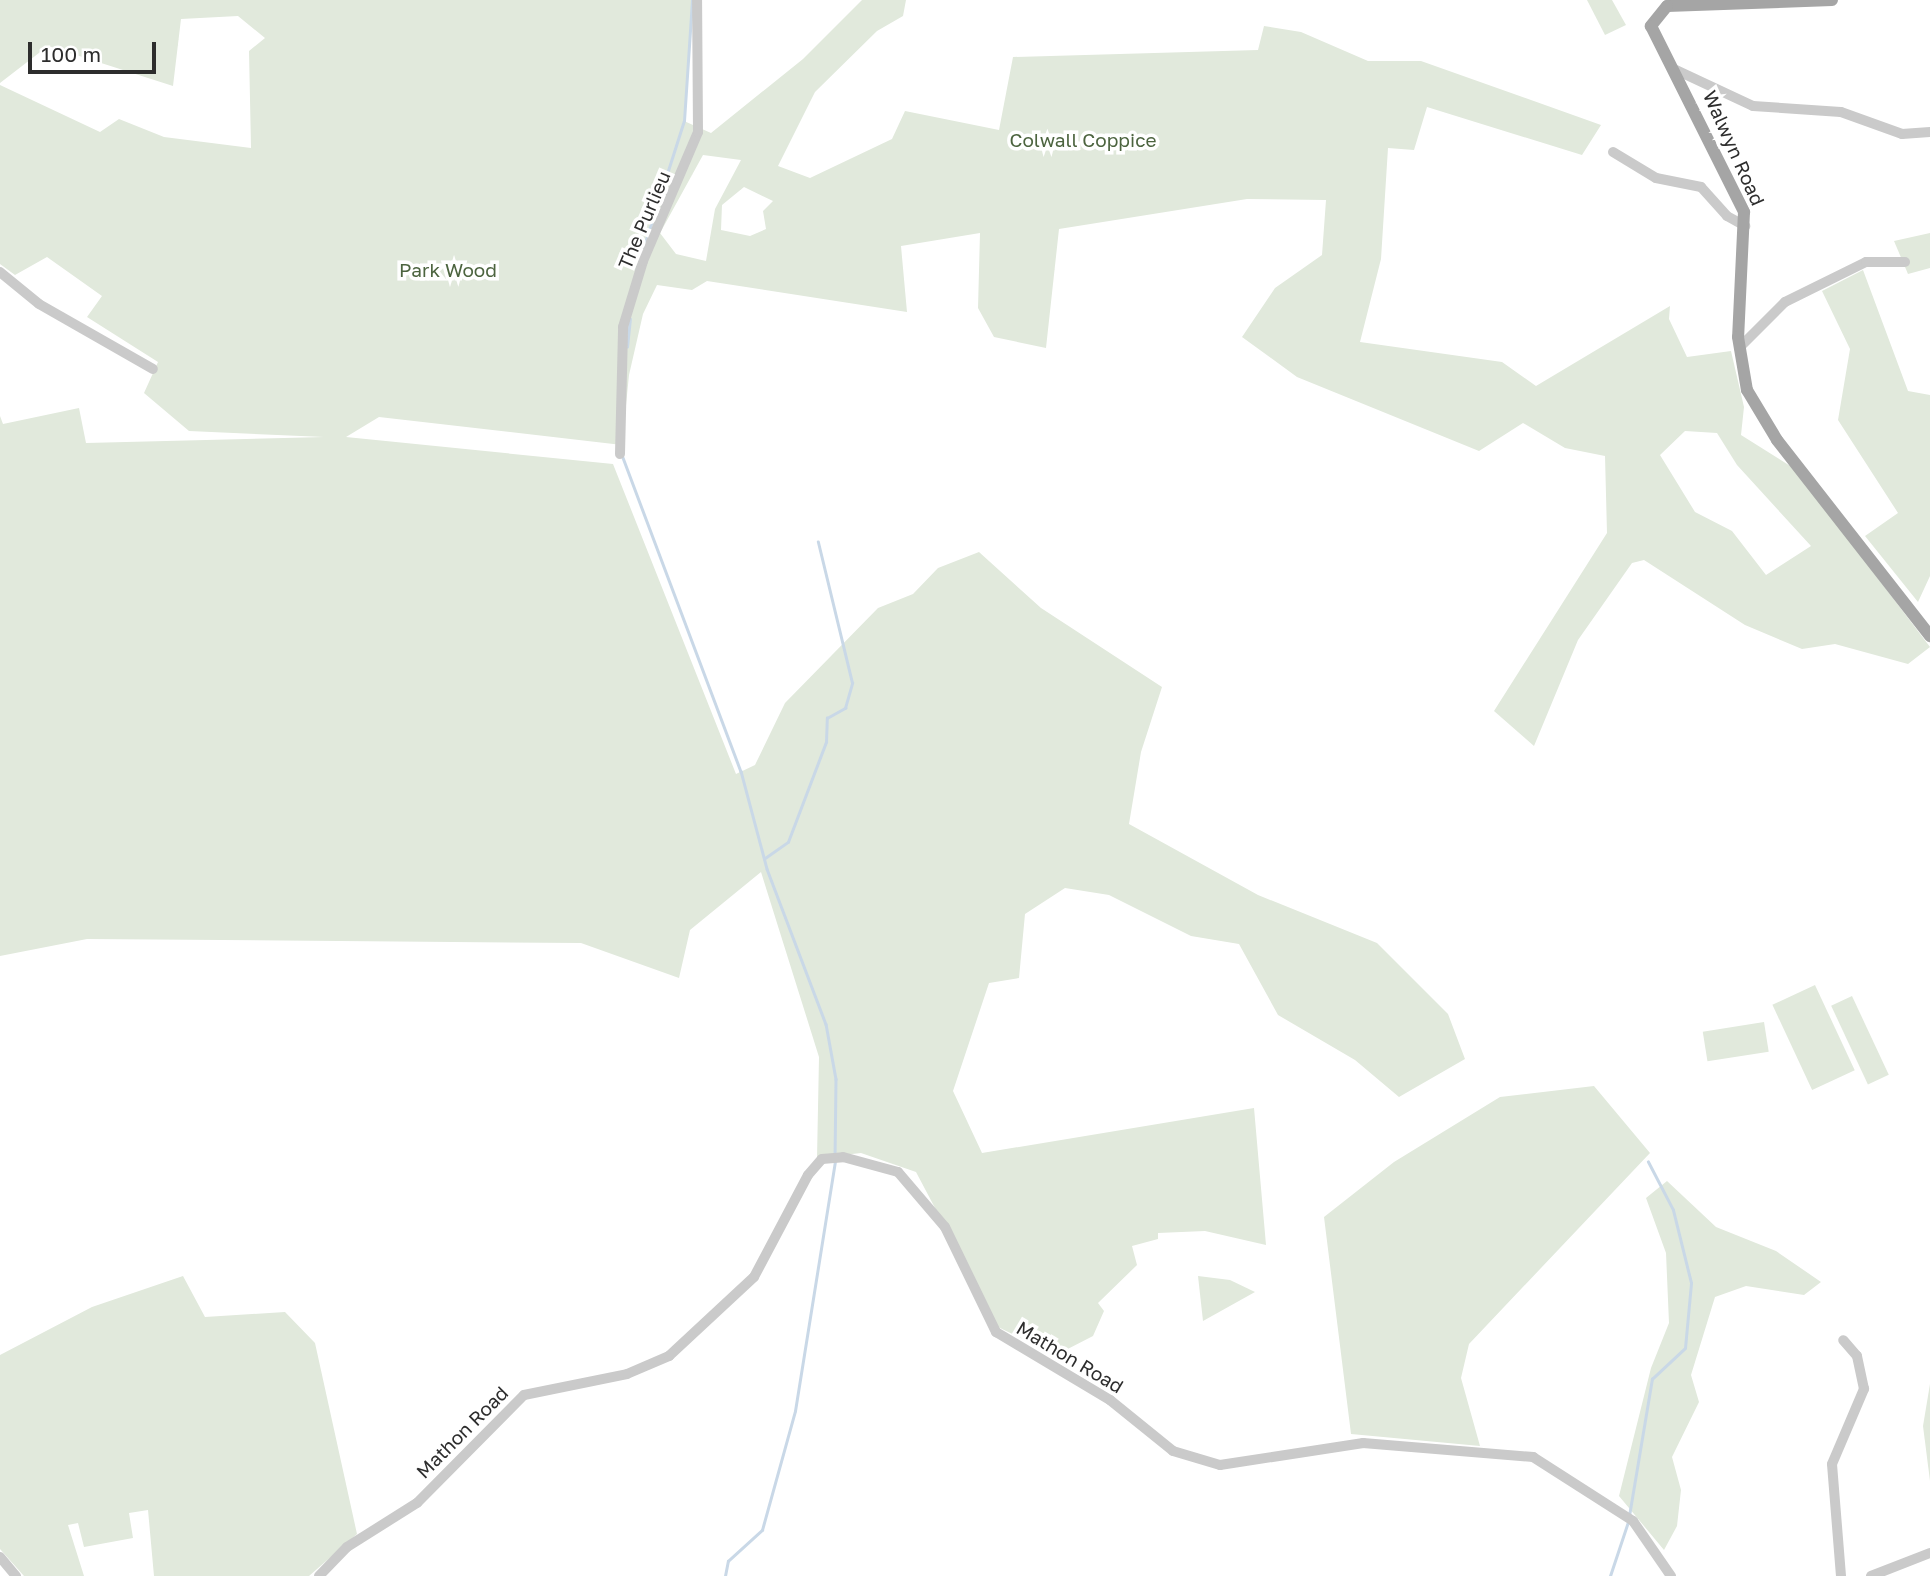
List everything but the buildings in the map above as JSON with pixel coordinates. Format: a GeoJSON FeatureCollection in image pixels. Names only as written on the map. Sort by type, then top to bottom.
{"type":"FeatureCollection","features":[{"type":"Feature","properties":{"kind":"main road","name":"Walwyn Road"},"geometry":{"type":"LineString","coordinates":[[1832,0],[1667,6],[1651,26],[1676,70],[1738,197],[1745,226],[1739,348],[1747,390],[1777,440],[1930,636]]}},
{"type":"Feature","properties":{"kind":"street","name":"The Purlieu"},"geometry":{"type":"LineString","coordinates":[[620,454],[623,327],[643,261],[698,132],[697,0]]}},
{"type":"Feature","properties":{"kind":"street"},"geometry":{"type":"LineString","coordinates":[[1676,70],[1753,106],[1840,112],[1902,134],[1930,132]]}},
{"type":"Feature","properties":{"kind":"street"},"geometry":{"type":"LineString","coordinates":[[1613,152],[1656,178],[1701,187],[1727,216],[1745,226]]}},
{"type":"Feature","properties":{"kind":"street"},"geometry":{"type":"LineString","coordinates":[[1739,348],[1785,302],[1866,262],[1905,262]]}},
{"type":"Feature","properties":{"kind":"street"},"geometry":{"type":"LineString","coordinates":[[0,272],[39,304],[153,369]]}},
{"type":"Feature","properties":{"kind":"street","name":"Mathon Road"},"geometry":{"type":"LineString","coordinates":[[319,1576],[347,1547],[417,1503],[524,1395],[627,1374],[669,1356],[754,1277],[808,1175],[822,1159],[843,1157],[898,1172],[945,1227],[996,1332],[1110,1399],[1173,1451],[1220,1465],[1343,1444],[1533,1457],[1633,1521],[1671,1576]]}},
{"type":"Feature","properties":{"kind":"street"},"geometry":{"type":"LineString","coordinates":[[1841,1576],[1832,1464],[1864,1389],[1857,1356],[1843,1340]]}},
{"type":"Feature","properties":{"kind":"street"},"geometry":{"type":"LineString","coordinates":[[1871,1576],[1930,1553]]}},
{"type":"Feature","properties":{"kind":"street"},"geometry":{"type":"LineString","coordinates":[[0,1557],[16,1576]]}},
{"type":"Feature","properties":{"kind":"green space"},"geometry":{"type":"Polygon","coordinates":[[[0,0],[692,0],[684,121],[711,133],[803,59],[862,0],[906,0],[903,16],[877,31],[815,92],[778,166],[810,178],[892,139],[905,111],[999,130],[1013,57],[1258,50],[1264,26],[1301,32],[1368,61],[1421,61],[1601,125],[1582,155],[1427,107],[1414,150],[1388,148],[1381,259],[1360,342],[1502,362],[1536,386],[1670,306],[1669,319],[1687,357],[1731,351],[1744,407],[1741,435],[1795,469],[1930,647],[1908,664],[1835,644],[1802,649],[1745,625],[1644,560],[1632,563],[1578,640],[1534,746],[1494,711],[1607,533],[1605,456],[1565,448],[1523,423],[1479,451],[1297,377],[1242,337],[1275,288],[1322,255],[1326,200],[1247,199],[1059,229],[1046,348],[994,337],[978,308],[980,233],[901,246],[907,312],[707,281],[692,290],[657,285],[643,314],[629,375],[622,445],[379,417],[346,437],[613,464],[736,774],[755,765],[785,703],[878,608],[913,594],[938,568],[979,552],[1041,608],[1162,687],[1141,752],[1129,824],[1258,895],[1377,943],[1448,1014],[1465,1059],[1399,1097],[1355,1060],[1278,1015],[1239,944],[1191,936],[1109,895],[1065,888],[1025,914],[1019,978],[989,983],[953,1091],[982,1153],[1254,1108],[1266,1245],[1205,1231],[1158,1233],[1158,1239],[1132,1246],[1137,1265],[1098,1303],[1104,1311],[1093,1336],[1056,1355],[998,1327],[916,1172],[861,1153],[817,1158],[819,1057],[761,872],[690,930],[679,978],[581,943],[87,939],[0,956],[0,416],[3,424],[79,408],[86,443],[324,437],[189,431],[144,393],[158,362],[87,317],[102,296],[47,257],[15,275],[0,264],[0,85],[100,132],[119,119],[164,137],[251,148],[249,51],[265,38],[238,16],[181,19],[173,86],[48,46],[0,83],[0,0]],[[703,155],[660,233],[676,254],[706,261],[715,209],[741,160],[703,155]],[[744,187],[722,205],[721,230],[750,236],[766,229],[763,211],[773,201],[744,187]],[[1685,431],[1660,455],[1695,512],[1732,531],[1766,575],[1811,546],[1737,465],[1717,433],[1685,431]]]}},
{"type":"Feature","properties":{"kind":"green space"},"geometry":{"type":"Polygon","coordinates":[[[1587,0],[1612,0],[1626,25],[1605,35],[1587,0]]]}},
{"type":"Feature","properties":{"kind":"green space"},"geometry":{"type":"Polygon","coordinates":[[[1930,233],[1930,268],[1908,274],[1894,241],[1930,233]]]}},
{"type":"Feature","properties":{"kind":"green space"},"geometry":{"type":"Polygon","coordinates":[[[1863,270],[1908,391],[1930,395],[1930,576],[1918,602],[1865,536],[1898,513],[1838,420],[1850,349],[1822,291],[1863,270]]]}},
{"type":"Feature","properties":{"kind":"green space"},"geometry":{"type":"Polygon","coordinates":[[[1815,985],[1855,1070],[1812,1090],[1772,1005],[1815,985]]]}},
{"type":"Feature","properties":{"kind":"green space"},"geometry":{"type":"Polygon","coordinates":[[[1852,996],[1889,1075],[1868,1085],[1831,1006],[1852,996]]]}},
{"type":"Feature","properties":{"kind":"green space"},"geometry":{"type":"Polygon","coordinates":[[[1764,1022],[1769,1052],[1707,1061],[1703,1032],[1764,1022]]]}},
{"type":"Feature","properties":{"kind":"green space"},"geometry":{"type":"Polygon","coordinates":[[[1594,1086],[1650,1153],[1469,1344],[1461,1378],[1480,1446],[1351,1434],[1324,1217],[1394,1162],[1500,1097],[1594,1086]]]}},
{"type":"Feature","properties":{"kind":"green space"},"geometry":{"type":"Polygon","coordinates":[[[1667,1181],[1716,1227],[1776,1251],[1821,1282],[1804,1295],[1746,1286],[1715,1297],[1691,1375],[1699,1402],[1672,1457],[1681,1490],[1677,1526],[1664,1550],[1619,1496],[1651,1368],[1669,1323],[1666,1253],[1646,1198],[1667,1181]]]}},
{"type":"Feature","properties":{"kind":"green space"},"geometry":{"type":"Polygon","coordinates":[[[183,1276],[205,1317],[285,1312],[315,1343],[357,1534],[309,1576],[154,1576],[148,1510],[129,1513],[133,1538],[84,1547],[78,1523],[68,1525],[84,1576],[24,1576],[0,1549],[0,1355],[92,1307],[183,1276]]]}},
{"type":"Feature","properties":{"kind":"green space"},"geometry":{"type":"Polygon","coordinates":[[[1198,1276],[1230,1280],[1255,1292],[1203,1321],[1198,1276]]]}},
{"type":"Feature","properties":{"kind":"green space"},"geometry":{"type":"Polygon","coordinates":[[[1930,1384],[1930,1481],[1923,1426],[1930,1384]]]}},
{"type":"Feature","properties":{"kind":"waterway"},"geometry":{"type":"LineString","coordinates":[[636,271],[684,121],[692,0]]}},
{"type":"Feature","properties":{"kind":"waterway"},"geometry":{"type":"LineString","coordinates":[[627,347],[630,319]]}},
{"type":"Feature","properties":{"kind":"waterway"},"geometry":{"type":"LineString","coordinates":[[622,455],[741,771],[767,869],[826,1024],[836,1079],[835,1156]]}},
{"type":"Feature","properties":{"kind":"waterway"},"geometry":{"type":"LineString","coordinates":[[765,858],[788,842],[826,742],[827,718],[845,708],[852,683],[818,542]]}},
{"type":"Feature","properties":{"kind":"waterway"},"geometry":{"type":"LineString","coordinates":[[725,1576],[728,1561],[762,1530],[795,1411],[835,1162]]}},
{"type":"Feature","properties":{"kind":"waterway"},"geometry":{"type":"LineString","coordinates":[[1629,1516],[1652,1379],[1685,1348],[1691,1283],[1673,1210],[1648,1162]]}},
{"type":"Feature","properties":{"kind":"waterway"},"geometry":{"type":"LineString","coordinates":[[1610,1576],[1628,1522]]}},
{"type":"Feature","properties":{"kind":"park label","name":"Colwall Coppice"},"geometry":{"type":"Point","coordinates":[1083,140]}},
{"type":"Feature","properties":{"kind":"park label","name":"Park Wood"},"geometry":{"type":"Point","coordinates":[448,270]}}]}
